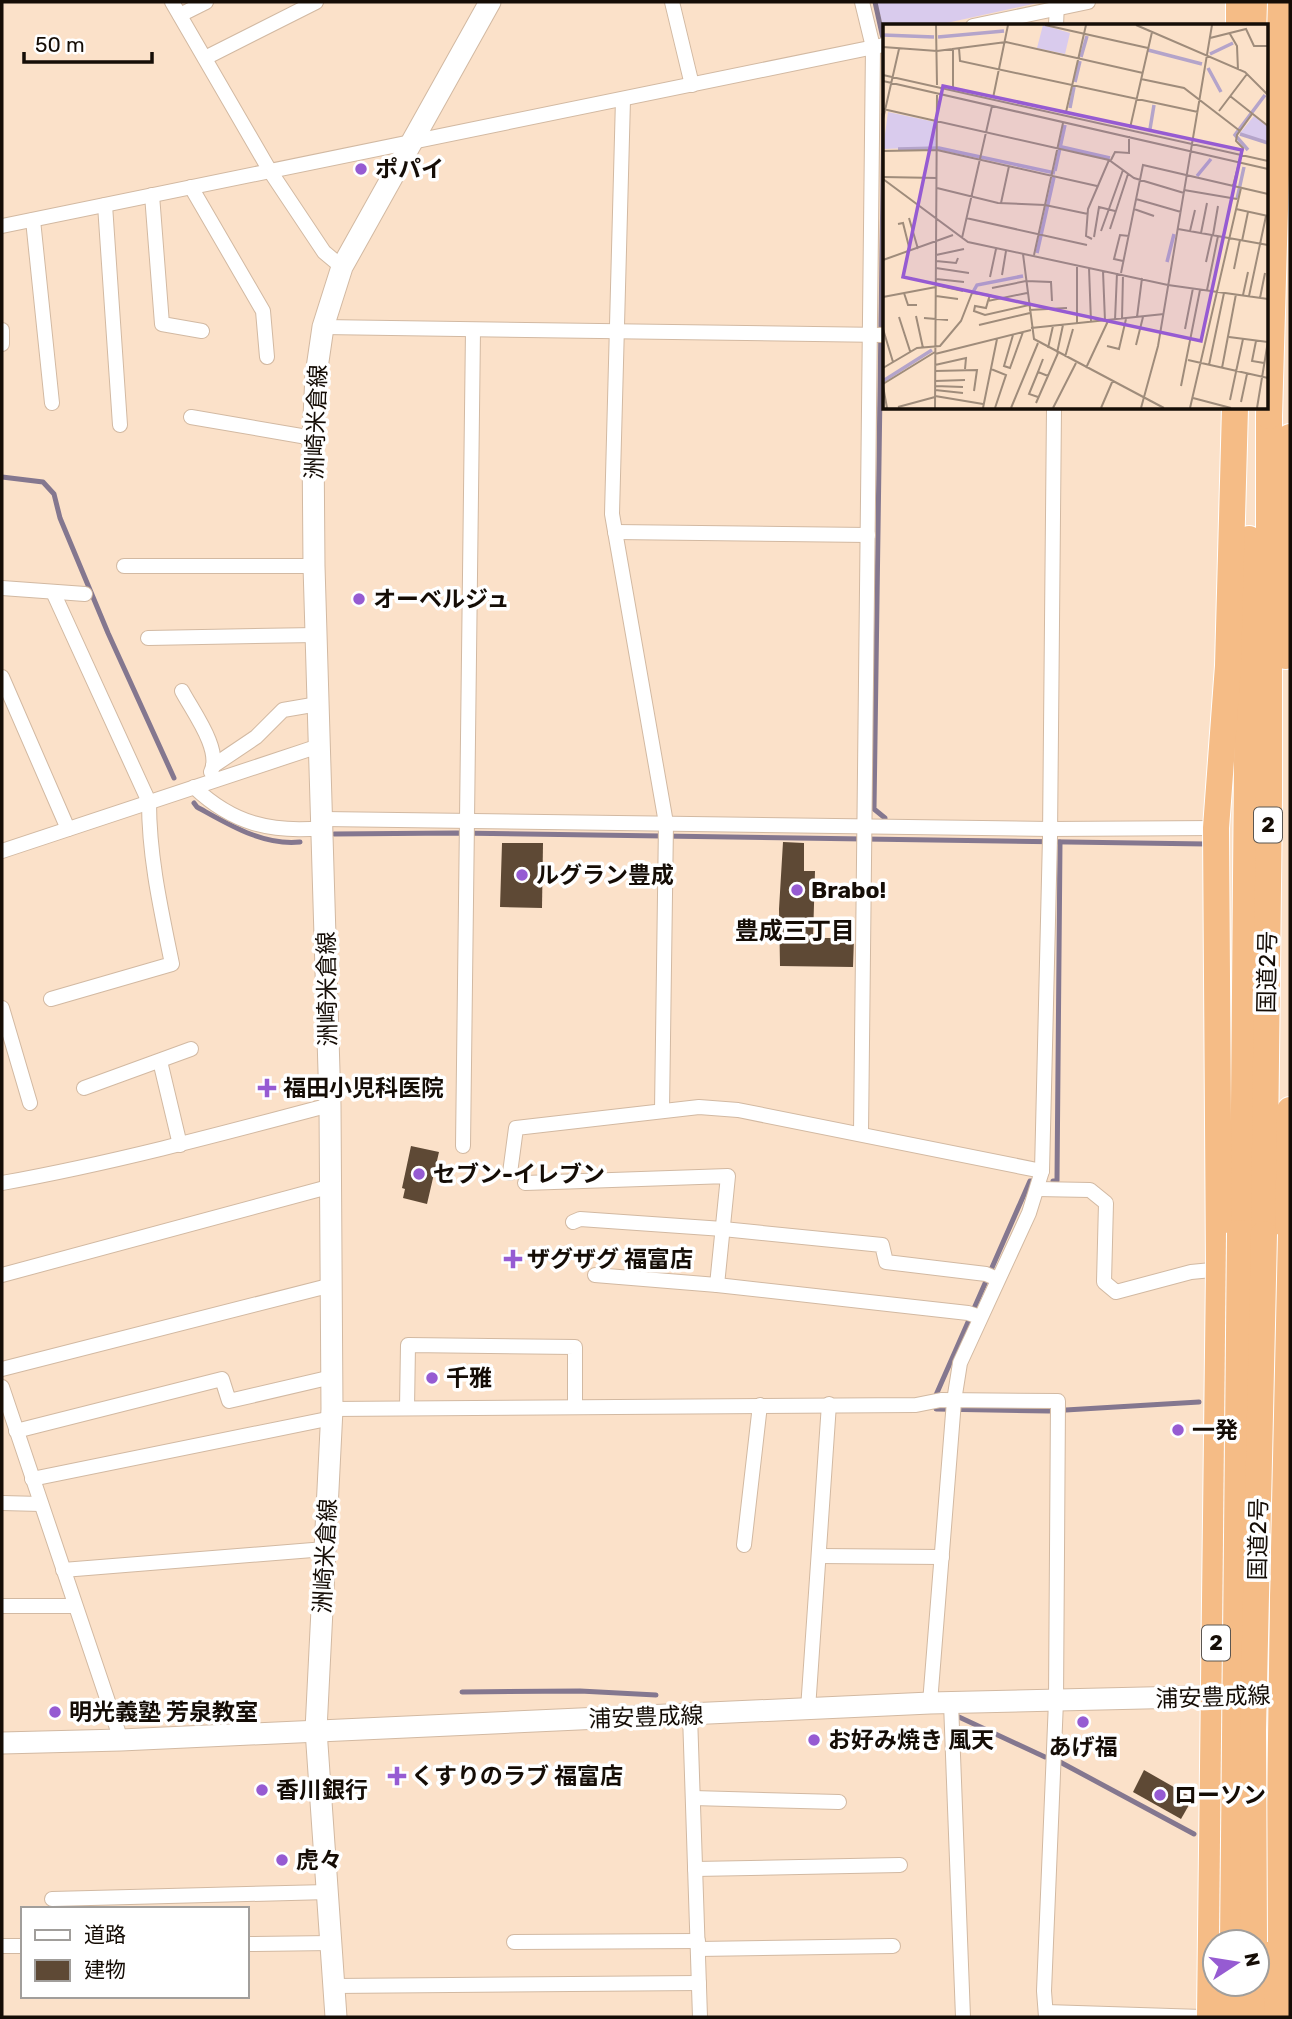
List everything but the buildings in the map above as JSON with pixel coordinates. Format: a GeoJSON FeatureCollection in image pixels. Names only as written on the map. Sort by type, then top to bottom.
{"type":"FeatureCollection","features":[{"type":"Feature","properties":{"kind":"highway"},"geometry":{"type":"LineString","coordinates":[[1239,2],[1239,24]]}},
{"type":"Feature","properties":{"kind":"highway"},"geometry":{"type":"LineString","coordinates":[[1259,24],[1260,2]]}},
{"type":"Feature","properties":{"kind":"highway","name":"国道2号"},"geometry":{"type":"LineString","coordinates":[[1268,172],[1280,2]]}},
{"type":"Feature","properties":{"kind":"highway"},"geometry":{"type":"LineString","coordinates":[[1244,1106],[1230,984],[1231,749],[1228,666],[1251,412]]}},
{"type":"Feature","properties":{"kind":"highway","name":"国道2号"},"geometry":{"type":"LineString","coordinates":[[1233,1928],[1252,1233],[1269,797],[1251,412]]}},
{"type":"Feature","properties":{"kind":"highway","name":"国道2号"},"geometry":{"type":"LineString","coordinates":[[1251,412],[1244,1106],[1252,1233],[1254,1928]]}},
{"type":"Feature","properties":{"kind":"highway"},"geometry":{"type":"LineString","coordinates":[[1290,437],[1290,571]]}},
{"type":"Feature","properties":{"kind":"highway"},"geometry":{"type":"LineString","coordinates":[[1269,797],[1283,768],[1290,542]]}},
{"type":"Feature","properties":{"kind":"highway","name":"2"},"geometry":{"type":"LineString","coordinates":[[1210,2017],[1219,1269],[1216,828],[1228,666]]}},
{"type":"Feature","properties":{"kind":"highway"},"geometry":{"type":"LineString","coordinates":[[1277,2017],[1286,1694],[1290,1110]]}},
{"type":"Feature","properties":{"kind":"highway"},"geometry":{"type":"LineString","coordinates":[[1233,1998],[1233,2017]]}},
{"type":"Feature","properties":{"kind":"highway"},"geometry":{"type":"LineString","coordinates":[[1255,1998],[1255,2017]]}},
{"type":"Feature","properties":{"kind":"main road","name":"洲崎米倉線"},"geometry":{"type":"LineString","coordinates":[[336,2017],[316,1730],[332,1414],[332,1186],[314,566],[313,438],[316,375],[323,327],[342,267],[490,2]]}},
{"type":"Feature","properties":{"kind":"main road","name":"浦安豊成線"},"geometry":{"type":"LineString","coordinates":[[2,1743],[941,1703],[1286,1694]]}},
{"type":"Feature","properties":{"kind":"street"},"geometry":{"type":"LineString","coordinates":[[172,2],[271,171],[324,252],[342,267]]}},
{"type":"Feature","properties":{"kind":"street"},"geometry":{"type":"LineString","coordinates":[[180,15],[206,2]]}},
{"type":"Feature","properties":{"kind":"street"},"geometry":{"type":"LineString","coordinates":[[205,58],[316,2]]}},
{"type":"Feature","properties":{"kind":"street"},"geometry":{"type":"LineString","coordinates":[[672,2],[692,85]]}},
{"type":"Feature","properties":{"kind":"street"},"geometry":{"type":"LineString","coordinates":[[861,1133],[868,535],[877,335],[880,46],[862,2]]}},
{"type":"Feature","properties":{"kind":"street"},"geometry":{"type":"LineString","coordinates":[[981,24],[1056,5],[1088,2]]}},
{"type":"Feature","properties":{"kind":"street"},"geometry":{"type":"LineString","coordinates":[[1056,5],[1056,24]]}},
{"type":"Feature","properties":{"kind":"street"},"geometry":{"type":"LineString","coordinates":[[2,226],[880,46]]}},
{"type":"Feature","properties":{"kind":"street"},"geometry":{"type":"LineString","coordinates":[[623,99],[612,514],[666,832],[662,1111]]}},
{"type":"Feature","properties":{"kind":"street"},"geometry":{"type":"LineString","coordinates":[[191,187],[263,311],[267,357]]}},
{"type":"Feature","properties":{"kind":"street"},"geometry":{"type":"LineString","coordinates":[[152,195],[162,324],[202,331]]}},
{"type":"Feature","properties":{"kind":"street"},"geometry":{"type":"LineString","coordinates":[[105,205],[120,425]]}},
{"type":"Feature","properties":{"kind":"street"},"geometry":{"type":"LineString","coordinates":[[33,220],[52,403]]}},
{"type":"Feature","properties":{"kind":"street"},"geometry":{"type":"LineString","coordinates":[[323,327],[877,335]]}},
{"type":"Feature","properties":{"kind":"street"},"geometry":{"type":"LineString","coordinates":[[2,330],[2,344]]}},
{"type":"Feature","properties":{"kind":"street"},"geometry":{"type":"LineString","coordinates":[[463,1146],[473,330]]}},
{"type":"Feature","properties":{"kind":"street"},"geometry":{"type":"LineString","coordinates":[[1268,340],[1290,340]]}},
{"type":"Feature","properties":{"kind":"street"},"geometry":{"type":"LineString","coordinates":[[963,2017],[941,1703],[947,1405],[974,1315],[991,1277],[1029,1213],[1042,1171],[1050,837],[1054,410]]}},
{"type":"Feature","properties":{"kind":"street"},"geometry":{"type":"LineString","coordinates":[[191,417],[313,438]]}},
{"type":"Feature","properties":{"kind":"street"},"geometry":{"type":"LineString","coordinates":[[615,532],[868,535]]}},
{"type":"Feature","properties":{"kind":"street"},"geometry":{"type":"LineString","coordinates":[[124,566],[314,566]]}},
{"type":"Feature","properties":{"kind":"street"},"geometry":{"type":"LineString","coordinates":[[2,582],[2,588],[85,594]]}},
{"type":"Feature","properties":{"kind":"street"},"geometry":{"type":"LineString","coordinates":[[51,999],[172,964],[155,877],[149,831],[149,802],[53,592]]}},
{"type":"Feature","properties":{"kind":"street"},"geometry":{"type":"LineString","coordinates":[[148,638],[316,635]]}},
{"type":"Feature","properties":{"kind":"street"},"geometry":{"type":"LineString","coordinates":[[2,677],[68,829]]}},
{"type":"Feature","properties":{"kind":"street"},"geometry":{"type":"LineString","coordinates":[[182,691],[213,750],[214,766]]}},
{"type":"Feature","properties":{"kind":"street"},"geometry":{"type":"LineString","coordinates":[[200,786],[214,766],[256,737],[283,710],[318,704]]}},
{"type":"Feature","properties":{"kind":"street"},"geometry":{"type":"LineString","coordinates":[[2,851],[319,746]]}},
{"type":"Feature","properties":{"kind":"street"},"geometry":{"type":"LineString","coordinates":[[200,786],[209,801],[239,818],[291,831],[323,824],[467,830],[865,834],[885,826],[1050,837],[1216,828]]}},
{"type":"Feature","properties":{"kind":"street"},"geometry":{"type":"LineString","coordinates":[[2,1008],[30,1103]]}},
{"type":"Feature","properties":{"kind":"street"},"geometry":{"type":"LineString","coordinates":[[84,1088],[191,1049]]}},
{"type":"Feature","properties":{"kind":"street"},"geometry":{"type":"LineString","coordinates":[[160,1060],[180,1144]]}},
{"type":"Feature","properties":{"kind":"street"},"geometry":{"type":"LineString","coordinates":[[2,1183],[70,1171],[330,1105]]}},
{"type":"Feature","properties":{"kind":"street"},"geometry":{"type":"LineString","coordinates":[[510,1173],[516,1128],[719,1107],[1042,1171]]}},
{"type":"Feature","properties":{"kind":"street"},"geometry":{"type":"LineString","coordinates":[[525,1182],[728,1176],[717,1285]]}},
{"type":"Feature","properties":{"kind":"street"},"geometry":{"type":"LineString","coordinates":[[2,1275],[332,1186]]}},
{"type":"Feature","properties":{"kind":"street"},"geometry":{"type":"LineString","coordinates":[[1037,1189],[1090,1190],[1106,1203],[1104,1282],[1116,1292],[1191,1272],[1289,1266]]}},
{"type":"Feature","properties":{"kind":"street"},"geometry":{"type":"LineString","coordinates":[[573,1223],[580,1219],[723,1229],[882,1245],[886,1262],[991,1277]]}},
{"type":"Feature","properties":{"kind":"street"},"geometry":{"type":"LineString","coordinates":[[595,1275],[717,1285],[974,1315]]}},
{"type":"Feature","properties":{"kind":"street"},"geometry":{"type":"LineString","coordinates":[[2,1369],[332,1284]]}},
{"type":"Feature","properties":{"kind":"street"},"geometry":{"type":"LineString","coordinates":[[407,1408],[408,1345],[575,1347],[575,1406]]}},
{"type":"Feature","properties":{"kind":"street"},"geometry":{"type":"LineString","coordinates":[[16,1431],[222,1379],[229,1401],[332,1377]]}},
{"type":"Feature","properties":{"kind":"street"},"geometry":{"type":"LineString","coordinates":[[2,1390],[121,1740]]}},
{"type":"Feature","properties":{"kind":"street"},"geometry":{"type":"LineString","coordinates":[[32,1479],[332,1414],[407,1408],[947,1405],[1058,1401],[1056,1701],[1044,1991],[1046,2014],[1202,2017]]}},
{"type":"Feature","properties":{"kind":"street"},"geometry":{"type":"LineString","coordinates":[[808,1709],[829,1404]]}},
{"type":"Feature","properties":{"kind":"street"},"geometry":{"type":"LineString","coordinates":[[744,1545],[760,1405]]}},
{"type":"Feature","properties":{"kind":"street"},"geometry":{"type":"LineString","coordinates":[[2,1503],[41,1504]]}},
{"type":"Feature","properties":{"kind":"street"},"geometry":{"type":"LineString","coordinates":[[63,1570],[325,1549]]}},
{"type":"Feature","properties":{"kind":"street"},"geometry":{"type":"LineString","coordinates":[[818,1556],[942,1557]]}},
{"type":"Feature","properties":{"kind":"street"},"geometry":{"type":"LineString","coordinates":[[2,1606],[75,1606]]}},
{"type":"Feature","properties":{"kind":"street"},"geometry":{"type":"LineString","coordinates":[[690,1715],[700,2017]]}},
{"type":"Feature","properties":{"kind":"street"},"geometry":{"type":"LineString","coordinates":[[693,1798],[839,1802]]}},
{"type":"Feature","properties":{"kind":"street"},"geometry":{"type":"LineString","coordinates":[[695,1869],[900,1866]]}},
{"type":"Feature","properties":{"kind":"street"},"geometry":{"type":"LineString","coordinates":[[51,1899],[328,1892]]}},
{"type":"Feature","properties":{"kind":"street"},"geometry":{"type":"LineString","coordinates":[[514,1942],[893,1946]]}},
{"type":"Feature","properties":{"kind":"street"},"geometry":{"type":"LineString","coordinates":[[248,1944],[332,1943]]}},
{"type":"Feature","properties":{"kind":"street"},"geometry":{"type":"LineString","coordinates":[[2,1946],[21,1946]]}},
{"type":"Feature","properties":{"kind":"street"},"geometry":{"type":"LineString","coordinates":[[334,1986],[699,1983]]}},
{"type":"Feature","properties":{"kind":"shaded area"},"geometry":{"type":"Polygon","coordinates":[[[877,2],[1042,2],[942,24],[883,26],[877,2]]]}},
{"type":"Feature","properties":{"kind":"waterway"},"geometry":{"type":"LineString","coordinates":[[875,2],[883,38]]}},
{"type":"Feature","properties":{"kind":"waterway"},"geometry":{"type":"LineString","coordinates":[[883,184],[874,809],[885,818],[885,826]]}},
{"type":"Feature","properties":{"kind":"waterway"},"geometry":{"type":"LineString","coordinates":[[2,477],[43,482],[54,494],[60,518],[108,633],[174,778]]}},
{"type":"Feature","properties":{"kind":"waterway"},"geometry":{"type":"LineString","coordinates":[[194,803],[221,820],[259,837],[273,841],[300,842]]}},
{"type":"Feature","properties":{"kind":"waterway"},"geometry":{"type":"LineString","coordinates":[[334,834],[456,833],[1206,844]]}},
{"type":"Feature","properties":{"kind":"waterway"},"geometry":{"type":"LineString","coordinates":[[1053,1181],[1057,1181],[1060,842]]}},
{"type":"Feature","properties":{"kind":"waterway"},"geometry":{"type":"LineString","coordinates":[[1033,1181],[1030,1181],[936,1395],[936,1409],[1049,1411],[1199,1402]]}},
{"type":"Feature","properties":{"kind":"waterway"},"geometry":{"type":"LineString","coordinates":[[462,1692],[580,1691],[656,1695]]}},
{"type":"Feature","properties":{"kind":"waterway"},"geometry":{"type":"LineString","coordinates":[[959,1717],[1045,1757]]}},
{"type":"Feature","properties":{"kind":"waterway"},"geometry":{"type":"LineString","coordinates":[[1060,1762],[1194,1834]]}},
{"type":"Feature","properties":{"kind":"place","name":"ポパイ"},"geometry":{"type":"Point","coordinates":[361,169]}},
{"type":"Feature","properties":{"kind":"place","name":"オーベルジュ"},"geometry":{"type":"Point","coordinates":[359,599]}},
{"type":"Feature","properties":{"kind":"place","name":"ルグラン豊成"},"geometry":{"type":"Point","coordinates":[522,875]}},
{"type":"Feature","properties":{"kind":"place","name":"Brabo!"},"geometry":{"type":"Point","coordinates":[797,890]}},
{"type":"Feature","properties":{"kind":"place","name":"福田小児科医院"},"geometry":{"type":"Point","coordinates":[267,1088]}},
{"type":"Feature","properties":{"kind":"place","name":"セブン-イレブン"},"geometry":{"type":"Point","coordinates":[419,1174]}},
{"type":"Feature","properties":{"kind":"place","name":"ザグザグ 福富店"},"geometry":{"type":"Point","coordinates":[513,1259]}},
{"type":"Feature","properties":{"kind":"place","name":"千雅"},"geometry":{"type":"Point","coordinates":[432,1378]}},
{"type":"Feature","properties":{"kind":"place","name":"一発"},"geometry":{"type":"Point","coordinates":[1178,1430]}},
{"type":"Feature","properties":{"kind":"place","name":"明光義塾 芳泉教室"},"geometry":{"type":"Point","coordinates":[55,1712]}},
{"type":"Feature","properties":{"kind":"place","name":"あげ福"},"geometry":{"type":"Point","coordinates":[1083,1722]}},
{"type":"Feature","properties":{"kind":"place","name":"お好み焼き 風天"},"geometry":{"type":"Point","coordinates":[814,1740]}},
{"type":"Feature","properties":{"kind":"place","name":"くすりのラブ 福富店"},"geometry":{"type":"Point","coordinates":[397,1776]}},
{"type":"Feature","properties":{"kind":"place","name":"香川銀行"},"geometry":{"type":"Point","coordinates":[262,1790]}},
{"type":"Feature","properties":{"kind":"place","name":"ローソン"},"geometry":{"type":"Point","coordinates":[1160,1795]}},
{"type":"Feature","properties":{"kind":"place","name":"虎々"},"geometry":{"type":"Point","coordinates":[282,1860]}},
{"type":"Feature","properties":{"kind":"district","name":"豊成三丁目"},"geometry":{"type":"Point","coordinates":[795,931]}}]}
